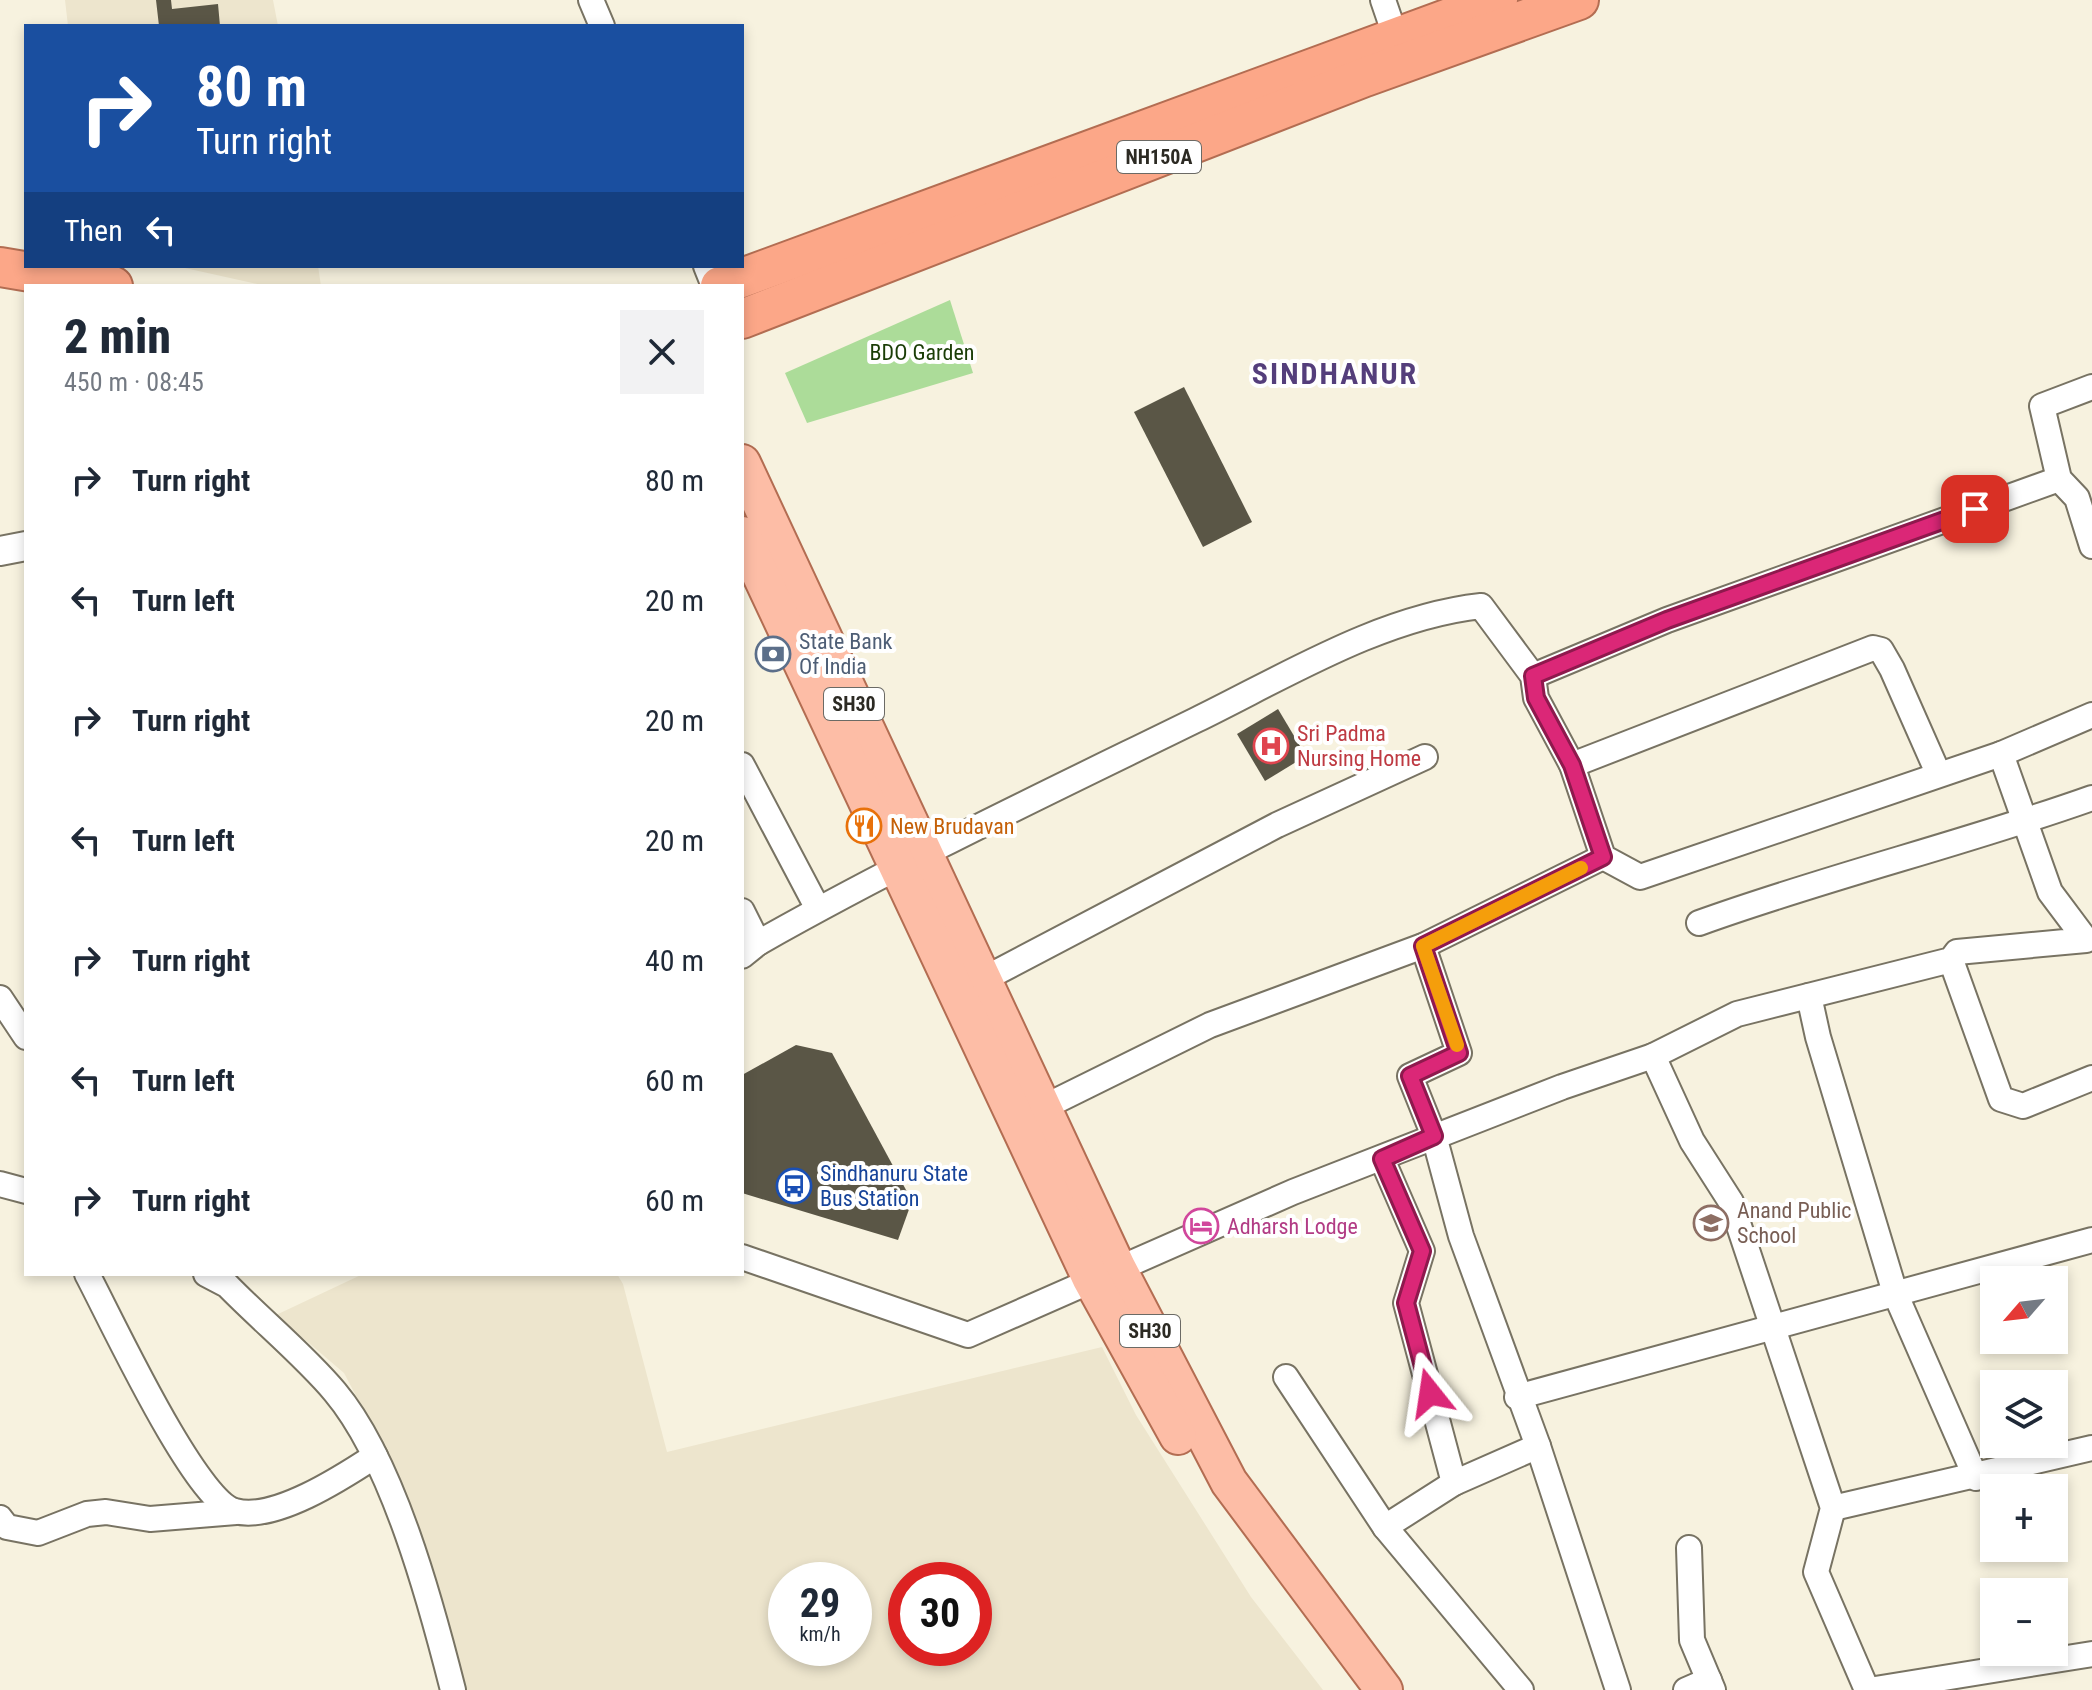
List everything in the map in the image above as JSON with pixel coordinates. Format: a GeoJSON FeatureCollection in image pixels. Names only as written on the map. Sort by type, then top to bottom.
{"type":"FeatureCollection","features":[{"type":"Feature","properties":{"kind":"highway","name":"NH150A"},"geometry":{"type":"LineString","coordinates":[[722,284],[1498,0]]}},
{"type":"Feature","properties":{"kind":"highway","name":"NH150A"},"geometry":{"type":"LineString","coordinates":[[744,318],[1350,83],[1579,0]]}},
{"type":"Feature","properties":{"kind":"highway"},"geometry":{"type":"LineString","coordinates":[[0,267],[101,284]]}},
{"type":"Feature","properties":{"kind":"highway"},"geometry":{"type":"LineString","coordinates":[[0,290],[24,295]]}},
{"type":"Feature","properties":{"kind":"main road","name":"SH30"},"geometry":{"type":"LineString","coordinates":[[744,468],[910,860],[982,980],[1044,1107],[1104,1273],[1229,1482],[1384,1690]]}},
{"type":"Feature","properties":{"kind":"main road"},"geometry":{"type":"LineString","coordinates":[[744,539],[910,860],[1204,1478],[1243,1539],[1355,1690]]}},
{"type":"Feature","properties":{"kind":"street"},"geometry":{"type":"LineString","coordinates":[[591,0],[601,24]]}},
{"type":"Feature","properties":{"kind":"street"},"geometry":{"type":"LineString","coordinates":[[1383,0],[1396,38]]}},
{"type":"Feature","properties":{"kind":"street"},"geometry":{"type":"LineString","coordinates":[[2092,387],[2042,406],[2059,479],[2077,498],[2092,546]]}},
{"type":"Feature","properties":{"kind":"street"},"geometry":{"type":"LineString","coordinates":[[1533,676],[1667,620],[2059,479]]}},
{"type":"Feature","properties":{"kind":"street"},"geometry":{"type":"LineString","coordinates":[[0,551],[24,546]]}},
{"type":"Feature","properties":{"kind":"street"},"geometry":{"type":"LineString","coordinates":[[744,920],[750,949],[910,860],[1341,649],[1437,611],[1481,606],[1533,676],[1536,698],[1572,765],[1603,857],[1640,877],[2001,754],[2092,715]]}},
{"type":"Feature","properties":{"kind":"street"},"geometry":{"type":"LineString","coordinates":[[1572,765],[1873,648],[1881,650],[1892,669],[1938,773]]}},
{"type":"Feature","properties":{"kind":"street"},"geometry":{"type":"LineString","coordinates":[[2001,754],[2050,892],[2090,944]]}},
{"type":"Feature","properties":{"kind":"street"},"geometry":{"type":"LineString","coordinates":[[982,980],[1277,825],[1425,757]]}},
{"type":"Feature","properties":{"kind":"street"},"geometry":{"type":"LineString","coordinates":[[744,769],[818,909]]}},
{"type":"Feature","properties":{"kind":"street"},"geometry":{"type":"LineString","coordinates":[[1699,923],[1785,892],[2023,823],[2092,798]]}},
{"type":"Feature","properties":{"kind":"street"},"geometry":{"type":"LineString","coordinates":[[1044,1107],[1210,1025],[1423,946],[1603,857]]}},
{"type":"Feature","properties":{"kind":"street"},"geometry":{"type":"LineString","coordinates":[[744,1258],[968,1335],[1104,1273],[1434,1136],[1653,1056],[1737,1014],[1951,960],[1957,952],[2090,944]]}},
{"type":"Feature","properties":{"kind":"street"},"geometry":{"type":"LineString","coordinates":[[1423,946],[1459,1053],[1410,1076],[1434,1136],[1461,1236],[1517,1397],[1538,1446],[1618,1690]]}},
{"type":"Feature","properties":{"kind":"street"},"geometry":{"type":"LineString","coordinates":[[1951,960],[2001,1099],[2023,1106],[2092,1078]]}},
{"type":"Feature","properties":{"kind":"street"},"geometry":{"type":"LineString","coordinates":[[1809,996],[1895,1293],[1976,1478]]}},
{"type":"Feature","properties":{"kind":"street"},"geometry":{"type":"LineString","coordinates":[[0,998],[24,1034]]}},
{"type":"Feature","properties":{"kind":"street"},"geometry":{"type":"LineString","coordinates":[[1653,1056],[1692,1141],[1731,1202],[1833,1508],[1816,1572],[1868,1690],[2092,1654]]}},
{"type":"Feature","properties":{"kind":"street"},"geometry":{"type":"LineString","coordinates":[[1382,1159],[1422,1251],[1406,1303],[1454,1483]]}},
{"type":"Feature","properties":{"kind":"street"},"geometry":{"type":"LineString","coordinates":[[0,1184],[24,1190]]}},
{"type":"Feature","properties":{"kind":"street"},"geometry":{"type":"LineString","coordinates":[[1517,1397],[2092,1240]]}},
{"type":"Feature","properties":{"kind":"street"},"geometry":{"type":"LineString","coordinates":[[88,1276],[191,1468],[220,1504],[236,1512]]}},
{"type":"Feature","properties":{"kind":"street"},"geometry":{"type":"LineString","coordinates":[[210,1276],[227,1285],[336,1392],[375,1456],[429,1593],[453,1690]]}},
{"type":"Feature","properties":{"kind":"street"},"geometry":{"type":"LineString","coordinates":[[1286,1377],[1385,1527],[1521,1690]]}},
{"type":"Feature","properties":{"kind":"street"},"geometry":{"type":"LineString","coordinates":[[1385,1527],[1454,1483],[1538,1446]]}},
{"type":"Feature","properties":{"kind":"street"},"geometry":{"type":"LineString","coordinates":[[1833,1508],[1976,1478],[2092,1448]]}},
{"type":"Feature","properties":{"kind":"street"},"geometry":{"type":"LineString","coordinates":[[0,1518],[7,1527],[38,1533],[87,1514],[106,1512],[150,1519],[264,1510],[321,1491],[375,1456]]}},
{"type":"Feature","properties":{"kind":"street"},"geometry":{"type":"LineString","coordinates":[[1686,1690],[1711,1685],[1692,1640],[1689,1548]]}},
{"type":"Feature","properties":{"kind":"shaded area"},"geometry":{"type":"Polygon","coordinates":[[[65,0],[273,0],[278,24],[68,24],[65,0]]]}},
{"type":"Feature","properties":{"kind":"shaded area"},"geometry":{"type":"Polygon","coordinates":[[[185,268],[318,268],[321,284],[257,284],[185,268]]]}},
{"type":"Feature","properties":{"kind":"shaded area"},"geometry":{"type":"Polygon","coordinates":[[[359,1276],[618,1276],[623,1284],[667,1452],[1102,1347],[1136,1415],[1251,1597],[1323,1690],[465,1690],[450,1627],[413,1518],[373,1428],[344,1373],[276,1315],[359,1276]]]}},
{"type":"Feature","properties":{"kind":"green space","name":"BDO Garden"},"geometry":{"type":"Polygon","coordinates":[[[950,300],[973,373],[807,423],[785,373],[950,300]]]}},
{"type":"Feature","properties":{"kind":"building"},"geometry":{"type":"Polygon","coordinates":[[[156,0],[171,0],[172,9],[218,4],[220,24],[159,24],[156,0]]]}},
{"type":"Feature","properties":{"kind":"building"},"geometry":{"type":"Polygon","coordinates":[[[1184,387],[1252,522],[1203,547],[1134,412],[1184,387]]]}},
{"type":"Feature","properties":{"kind":"building"},"geometry":{"type":"Polygon","coordinates":[[[1278,709],[1306,756],[1265,781],[1237,734],[1278,709]]]}},
{"type":"Feature","properties":{"kind":"building"},"geometry":{"type":"Polygon","coordinates":[[[796,1045],[832,1053],[912,1201],[898,1240],[744,1194],[744,1074],[796,1045]]]}},
{"type":"Feature","properties":{"kind":"slow traffic"},"geometry":{"type":"LineString","coordinates":[[1457,1045],[1423,946],[1581,868]]}},
{"type":"Feature","properties":{"kind":"place","name":"State Bank Of India"},"geometry":{"type":"Point","coordinates":[773,654]}},
{"type":"Feature","properties":{"kind":"place","name":"Sri Padma Nursing Home"},"geometry":{"type":"Point","coordinates":[1271,746]}},
{"type":"Feature","properties":{"kind":"place","name":"New Brudavan"},"geometry":{"type":"Point","coordinates":[864,826]}},
{"type":"Feature","properties":{"kind":"place","name":"Sindhanuru State Bus Station"},"geometry":{"type":"Point","coordinates":[794,1186]}},
{"type":"Feature","properties":{"kind":"place","name":"Anand Public School"},"geometry":{"type":"Point","coordinates":[1711,1223]}},
{"type":"Feature","properties":{"kind":"place","name":"Adharsh Lodge"},"geometry":{"type":"Point","coordinates":[1201,1226]}},
{"type":"Feature","properties":{"kind":"district","name":"SINDHANUR"},"geometry":{"type":"Point","coordinates":[1335,373]}},
{"type":"Feature","properties":{"kind":"route"},"geometry":{"type":"LineString","coordinates":[[1430,1393],[1406,1303],[1422,1251],[1382,1159],[1434,1136],[1410,1076],[1459,1053],[1423,946],[1603,857],[1572,765],[1536,698],[1533,676],[1667,620],[1975,509]]}}]}
